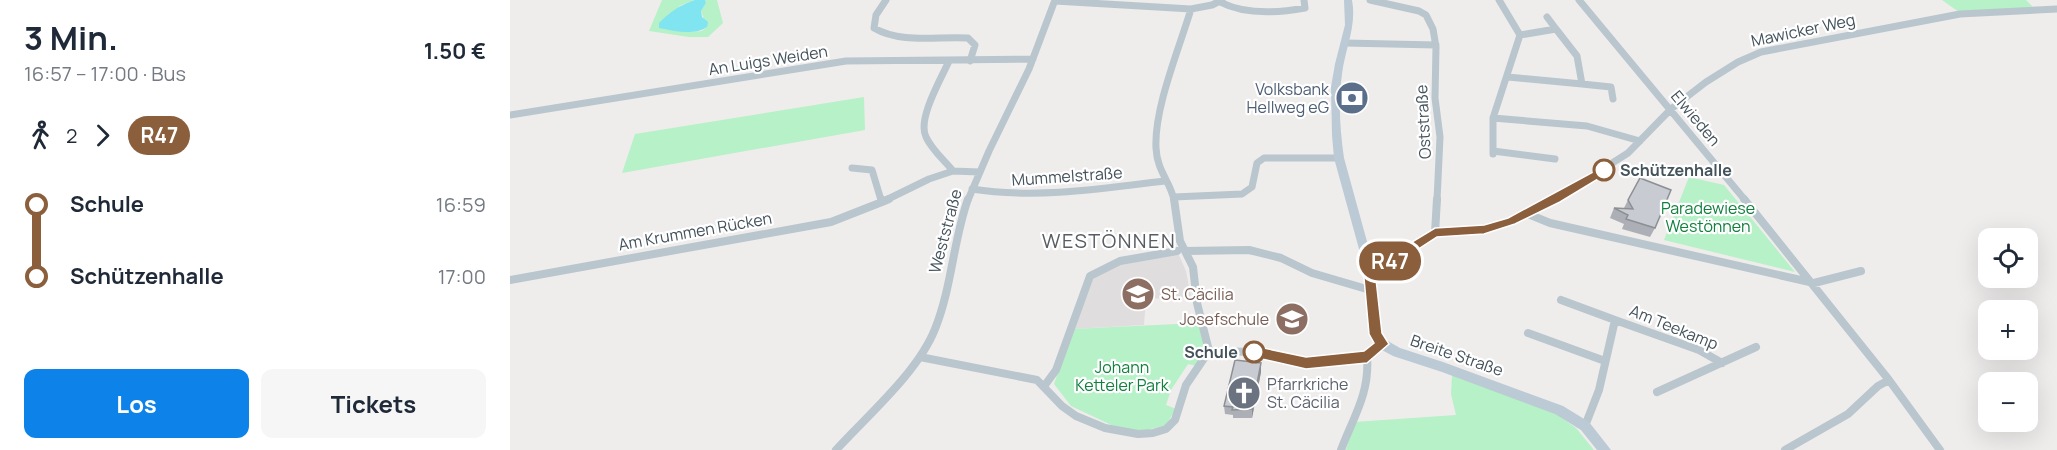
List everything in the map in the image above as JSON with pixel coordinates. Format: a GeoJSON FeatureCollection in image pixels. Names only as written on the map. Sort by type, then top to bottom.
{"type":"FeatureCollection","features":[{"type":"Feature","properties":{"kind":"street"},"geometry":{"type":"LineString","coordinates":[[886,0],[874,19],[874,28],[895,35],[968,38],[975,45],[970,61]]}},
{"type":"Feature","properties":{"kind":"street"},"geometry":{"type":"LineString","coordinates":[[1055,0],[1191,9],[1221,1],[1245,12],[1305,8],[1304,0]]}},
{"type":"Feature","properties":{"kind":"street","name":"Weststraße"},"geometry":{"type":"LineString","coordinates":[[836,450],[920,357],[933,334],[972,189],[1033,59],[1055,0]]}},
{"type":"Feature","properties":{"kind":"street"},"geometry":{"type":"LineString","coordinates":[[1209,351],[1253,352],[1306,363],[1367,357],[1382,344],[1375,334],[1369,267],[1339,158],[1335,109],[1338,69],[1350,25],[1348,0]]}},
{"type":"Feature","properties":{"kind":"street","name":"Oststraße"},"geometry":{"type":"LineString","coordinates":[[1370,0],[1423,13],[1433,29],[1436,45],[1435,99],[1440,137],[1435,233]]}},
{"type":"Feature","properties":{"kind":"street"},"geometry":{"type":"LineString","coordinates":[[1499,0],[1520,34],[1493,118],[1493,153],[1556,159]]}},
{"type":"Feature","properties":{"kind":"street","name":"Elwieden"},"geometry":{"type":"LineString","coordinates":[[1580,0],[1814,283],[1940,450]]}},
{"type":"Feature","properties":{"kind":"street"},"geometry":{"type":"LineString","coordinates":[[920,357],[1037,380],[1045,385],[1065,410],[1084,422],[1108,432],[1148,435],[1160,432],[1176,420],[1184,390],[1209,351],[1197,303],[1193,267],[1181,251],[1174,196],[1164,181],[1157,159],[1157,124],[1191,9]]}},
{"type":"Feature","properties":{"kind":"street","name":"Mawicker Weg"},"geometry":{"type":"LineString","coordinates":[[1369,267],[1393,260],[1435,233],[1484,229],[1528,214],[1599,173],[1628,153],[1671,110],[1730,67],[1767,50],[1960,14],[2019,9],[2057,9]]}},
{"type":"Feature","properties":{"kind":"street"},"geometry":{"type":"LineString","coordinates":[[1547,17],[1577,56],[1582,84]]}},
{"type":"Feature","properties":{"kind":"street"},"geometry":{"type":"LineString","coordinates":[[1520,34],[1556,29]]}},
{"type":"Feature","properties":{"kind":"street"},"geometry":{"type":"LineString","coordinates":[[1346,43],[1436,45]]}},
{"type":"Feature","properties":{"kind":"street","name":"An Luigs Weiden"},"geometry":{"type":"LineString","coordinates":[[510,115],[846,61],[1033,59]]}},
{"type":"Feature","properties":{"kind":"street"},"geometry":{"type":"LineString","coordinates":[[949,61],[929,109],[924,129],[935,150],[953,171],[979,172]]}},
{"type":"Feature","properties":{"kind":"street"},"geometry":{"type":"LineString","coordinates":[[1508,77],[1611,87],[1613,99]]}},
{"type":"Feature","properties":{"kind":"street"},"geometry":{"type":"LineString","coordinates":[[1493,118],[1617,131],[1640,141]]}},
{"type":"Feature","properties":{"kind":"street"},"geometry":{"type":"LineString","coordinates":[[1174,196],[1242,194],[1252,187],[1257,163],[1264,158],[1339,158]]}},
{"type":"Feature","properties":{"kind":"street"},"geometry":{"type":"LineString","coordinates":[[852,168],[872,170],[882,202]]}},
{"type":"Feature","properties":{"kind":"street","name":"Am Krummen Rücken"},"geometry":{"type":"LineString","coordinates":[[510,280],[831,222],[882,202],[929,179],[953,171]]}},
{"type":"Feature","properties":{"kind":"street","name":"Mummelstraße"},"geometry":{"type":"LineString","coordinates":[[972,189],[994,194],[1072,191],[1164,181]]}},
{"type":"Feature","properties":{"kind":"street"},"geometry":{"type":"LineString","coordinates":[[1528,214],[1544,221],[1814,283],[1861,271]]}},
{"type":"Feature","properties":{"kind":"street"},"geometry":{"type":"LineString","coordinates":[[1045,385],[1056,370],[1090,276],[1114,263],[1181,251],[1249,250],[1312,273],[1370,290]]}},
{"type":"Feature","properties":{"kind":"street","name":"Am Teekamp"},"geometry":{"type":"LineString","coordinates":[[1561,300],[1699,350],[1722,363]]}},
{"type":"Feature","properties":{"kind":"street","name":"Am Teekamp"},"geometry":{"type":"LineString","coordinates":[[1585,426],[1589,419],[1615,320]]}},
{"type":"Feature","properties":{"kind":"street"},"geometry":{"type":"LineString","coordinates":[[1528,333],[1605,361]]}},
{"type":"Feature","properties":{"kind":"street","name":"Breite Straße"},"geometry":{"type":"LineString","coordinates":[[1382,344],[1397,352],[1558,410],[1585,426],[1605,450]]}},
{"type":"Feature","properties":{"kind":"street","name":"Am Teekamp"},"geometry":{"type":"LineString","coordinates":[[1657,392],[1756,347]]}},
{"type":"Feature","properties":{"kind":"street"},"geometry":{"type":"LineString","coordinates":[[1341,450],[1349,428],[1367,394],[1367,357]]}},
{"type":"Feature","properties":{"kind":"street"},"geometry":{"type":"LineString","coordinates":[[1785,450],[1848,414],[1878,386],[1889,380]]}},
{"type":"Feature","properties":{"kind":"shaded area","name":"St. Cäcilia"},"geometry":{"type":"Polygon","coordinates":[[[1178,253],[1186,271],[1191,297],[1146,299],[1144,325],[1073,329],[1093,276],[1111,266],[1178,253]]]}},
{"type":"Feature","properties":{"kind":"green space"},"geometry":{"type":"Polygon","coordinates":[[[662,0],[695,0],[679,6],[688,32],[702,31],[707,27],[701,11],[706,3],[705,0],[717,0],[723,23],[708,37],[689,37],[649,31],[662,0]]]}},
{"type":"Feature","properties":{"kind":"green space"},"geometry":{"type":"Polygon","coordinates":[[[1942,0],[2026,0],[2034,8],[1959,12],[1942,0]]]}},
{"type":"Feature","properties":{"kind":"green space"},"geometry":{"type":"Polygon","coordinates":[[[864,97],[865,130],[622,173],[635,134],[864,97]]]}},
{"type":"Feature","properties":{"kind":"green space","name":"Paradewiese Westönnen"},"geometry":{"type":"Polygon","coordinates":[[[1689,177],[1724,185],[1795,272],[1664,240],[1689,177]]]}},
{"type":"Feature","properties":{"kind":"green space","name":"Johann Ketteler Park"},"geometry":{"type":"Polygon","coordinates":[[[1198,323],[1206,351],[1196,366],[1188,364],[1171,390],[1166,405],[1176,409],[1166,425],[1140,432],[1122,430],[1071,406],[1054,384],[1073,329],[1198,323]]]}},
{"type":"Feature","properties":{"kind":"green space"},"geometry":{"type":"Polygon","coordinates":[[[1452,375],[1552,411],[1576,428],[1594,450],[1346,450],[1354,422],[1456,415],[1451,394],[1452,375]]]}},
{"type":"Feature","properties":{"kind":"water"},"geometry":{"type":"Polygon","coordinates":[[[695,0],[705,0],[706,3],[701,11],[702,17],[708,22],[707,27],[690,32],[659,28],[659,23],[671,12],[695,0]]]}},
{"type":"Feature","properties":{"kind":"building"},"geometry":{"type":"Polygon","coordinates":[[[1640,178],[1671,190],[1655,228],[1626,219],[1628,215],[1614,208],[1633,209],[1628,200],[1640,178]]]}},
{"type":"Feature","properties":{"kind":"building","name":"Pfarrkriche St. Cäcilia"},"geometry":{"type":"Polygon","coordinates":[[[1235,360],[1261,363],[1252,409],[1232,410],[1233,407],[1224,406],[1235,360]]]}},
{"type":"Feature","properties":{"kind":"bus line","name":"R47"},"geometry":{"type":"LineString","coordinates":[[1254,352],[1306,363],[1367,357],[1382,344],[1375,334],[1369,267],[1393,260],[1435,233],[1484,229],[1528,214],[1604,170]]}},
{"type":"Feature","properties":{"kind":"place","name":"Volksbank Hellweg eG"},"geometry":{"type":"Point","coordinates":[1352,98]}},
{"type":"Feature","properties":{"kind":"place","name":"Schützenhalle"},"geometry":{"type":"Point","coordinates":[1604,170]}},
{"type":"Feature","properties":{"kind":"place","name":"St. Cäcilia"},"geometry":{"type":"Point","coordinates":[1138,294]}},
{"type":"Feature","properties":{"kind":"place","name":"Josefschule"},"geometry":{"type":"Point","coordinates":[1292,319]}},
{"type":"Feature","properties":{"kind":"place","name":"Schule"},"geometry":{"type":"Point","coordinates":[1254,352]}},
{"type":"Feature","properties":{"kind":"place","name":"Pfarrkriche St. Cäcilia"},"geometry":{"type":"Point","coordinates":[1244,393]}},
{"type":"Feature","properties":{"kind":"district","name":"WESTÖNNEN"},"geometry":{"type":"Point","coordinates":[1109,241]}}]}
